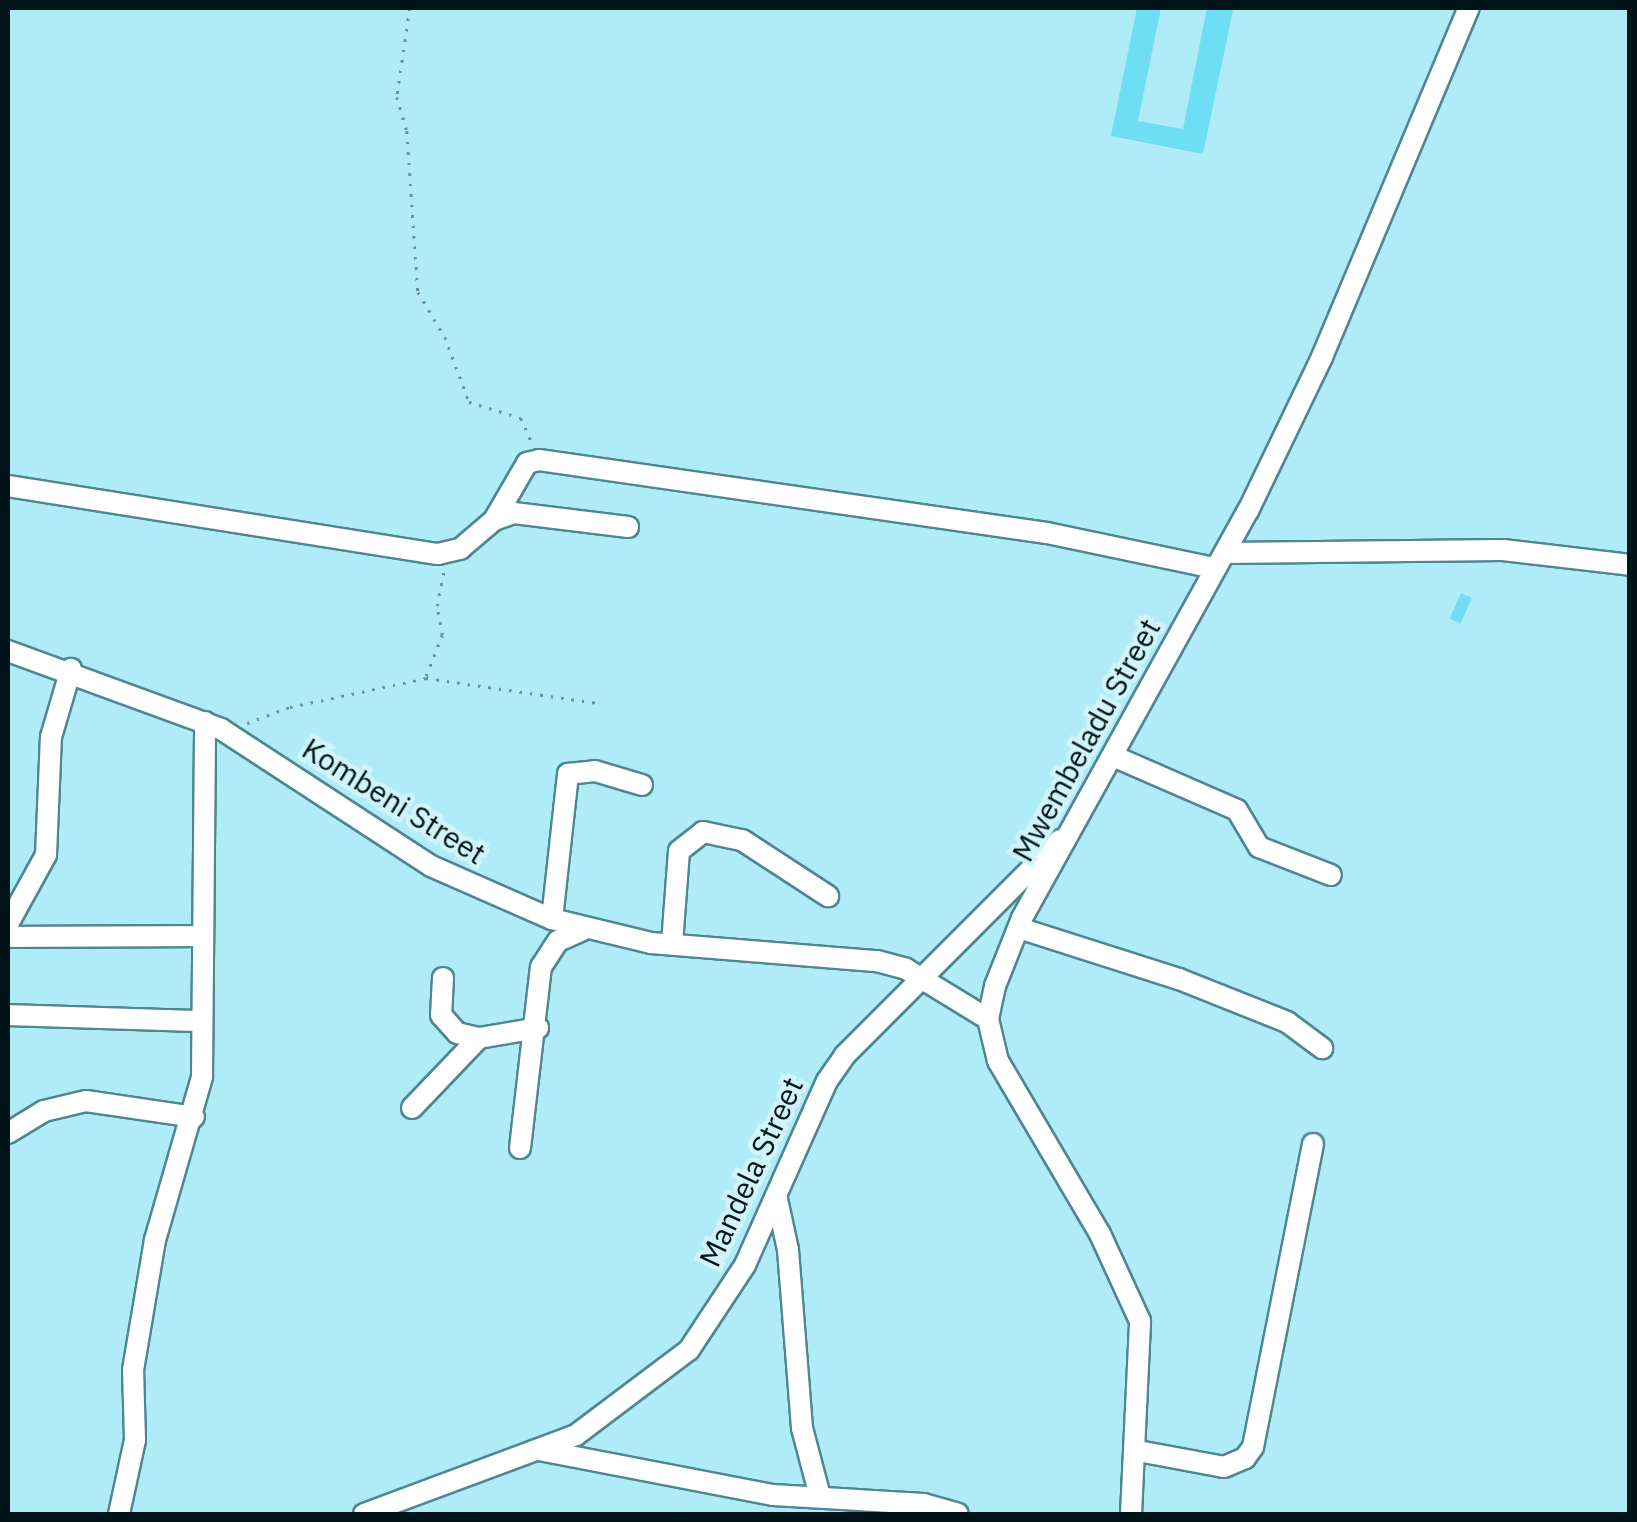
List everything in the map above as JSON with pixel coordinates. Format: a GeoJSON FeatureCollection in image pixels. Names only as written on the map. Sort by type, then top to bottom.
{"type":"FeatureCollection","features":[{"type":"Feature","properties":{"kind":"street"},"geometry":{"type":"LineString","coordinates":[[1454,8],[1457,40]]}},
{"type":"Feature","properties":{"kind":"street","name":"Mwembeladu Street"},"geometry":{"type":"LineString","coordinates":[[988,1019],[1019,928],[1220,560],[1322,357],[1469,8]]}},
{"type":"Feature","properties":{"kind":"street"},"geometry":{"type":"LineString","coordinates":[[494,520],[527,462],[538,460],[1220,560],[1502,550],[1630,565]]}},
{"type":"Feature","properties":{"kind":"street"},"geometry":{"type":"LineString","coordinates":[[8,486],[449,554],[494,520],[514,513],[628,527]]}},
{"type":"Feature","properties":{"kind":"street","name":"Kombeni Street"},"geometry":{"type":"LineString","coordinates":[[8,651],[71,669],[213,725],[432,866],[552,919],[583,930],[672,944],[877,961],[924,979],[988,1019]]}},
{"type":"Feature","properties":{"kind":"street"},"geometry":{"type":"LineString","coordinates":[[8,924],[46,856],[51,737],[71,669]]}},
{"type":"Feature","properties":{"kind":"street"},"geometry":{"type":"LineString","coordinates":[[119,1514],[135,1440],[133,1370],[155,1240],[194,1117],[202,1020],[213,725]]}},
{"type":"Feature","properties":{"kind":"street"},"geometry":{"type":"LineString","coordinates":[[1112,756],[1237,810],[1259,846],[1331,874]]}},
{"type":"Feature","properties":{"kind":"street"},"geometry":{"type":"LineString","coordinates":[[552,919],[568,774],[595,770],[642,786]]}},
{"type":"Feature","properties":{"kind":"street"},"geometry":{"type":"LineString","coordinates":[[672,944],[679,851],[703,832],[742,840],[828,896]]}},
{"type":"Feature","properties":{"kind":"street","name":"Mandela Street"},"geometry":{"type":"LineString","coordinates":[[364,1514],[576,1434],[689,1350],[746,1265],[827,1080],[886,1008],[924,979],[1068,834]]}},
{"type":"Feature","properties":{"kind":"street"},"geometry":{"type":"LineString","coordinates":[[1019,928],[1179,979],[1287,1022],[1322,1048]]}},
{"type":"Feature","properties":{"kind":"street"},"geometry":{"type":"LineString","coordinates":[[520,1148],[547,951],[583,930]]}},
{"type":"Feature","properties":{"kind":"street"},"geometry":{"type":"LineString","coordinates":[[8,938],[203,936]]}},
{"type":"Feature","properties":{"kind":"street"},"geometry":{"type":"LineString","coordinates":[[443,978],[446,1025],[478,1038],[538,1028]]}},
{"type":"Feature","properties":{"kind":"street"},"geometry":{"type":"LineString","coordinates":[[8,1014],[202,1020]]}},
{"type":"Feature","properties":{"kind":"street"},"geometry":{"type":"LineString","coordinates":[[988,1019],[1014,1095],[1132,1295],[1142,1342],[1131,1514]]}},
{"type":"Feature","properties":{"kind":"street"},"geometry":{"type":"LineString","coordinates":[[412,1108],[478,1038]]}},
{"type":"Feature","properties":{"kind":"street"},"geometry":{"type":"LineString","coordinates":[[8,1133],[44,1111],[86,1101],[194,1117]]}},
{"type":"Feature","properties":{"kind":"street"},"geometry":{"type":"LineString","coordinates":[[1138,1451],[1224,1466],[1246,1458],[1253,1447],[1314,1144]]}},
{"type":"Feature","properties":{"kind":"street"},"geometry":{"type":"LineString","coordinates":[[777,1200],[788,1250],[802,1428],[820,1493]]}},
{"type":"Feature","properties":{"kind":"street"},"geometry":{"type":"LineString","coordinates":[[539,1450],[773,1495],[820,1493],[958,1514]]}},
{"type":"Feature","properties":{"kind":"path"},"geometry":{"type":"LineString","coordinates":[[410,8],[396,97],[407,131],[418,292],[445,337],[469,402],[521,418],[538,460]]}},
{"type":"Feature","properties":{"kind":"path"},"geometry":{"type":"LineString","coordinates":[[426,678],[442,635],[438,593],[449,554]]}},
{"type":"Feature","properties":{"kind":"path"},"geometry":{"type":"LineString","coordinates":[[213,725],[426,678],[597,703]]}},
{"type":"Feature","properties":{"kind":"building"},"geometry":{"type":"Polygon","coordinates":[[[1137,8],[1161,8],[1138,121],[1183,129],[1207,8],[1233,10],[1203,154],[1111,136],[1137,8]]]}},
{"type":"Feature","properties":{"kind":"building"},"geometry":{"type":"Polygon","coordinates":[[[1461,593],[1472,598],[1461,623],[1450,619],[1461,593]]]}}]}
